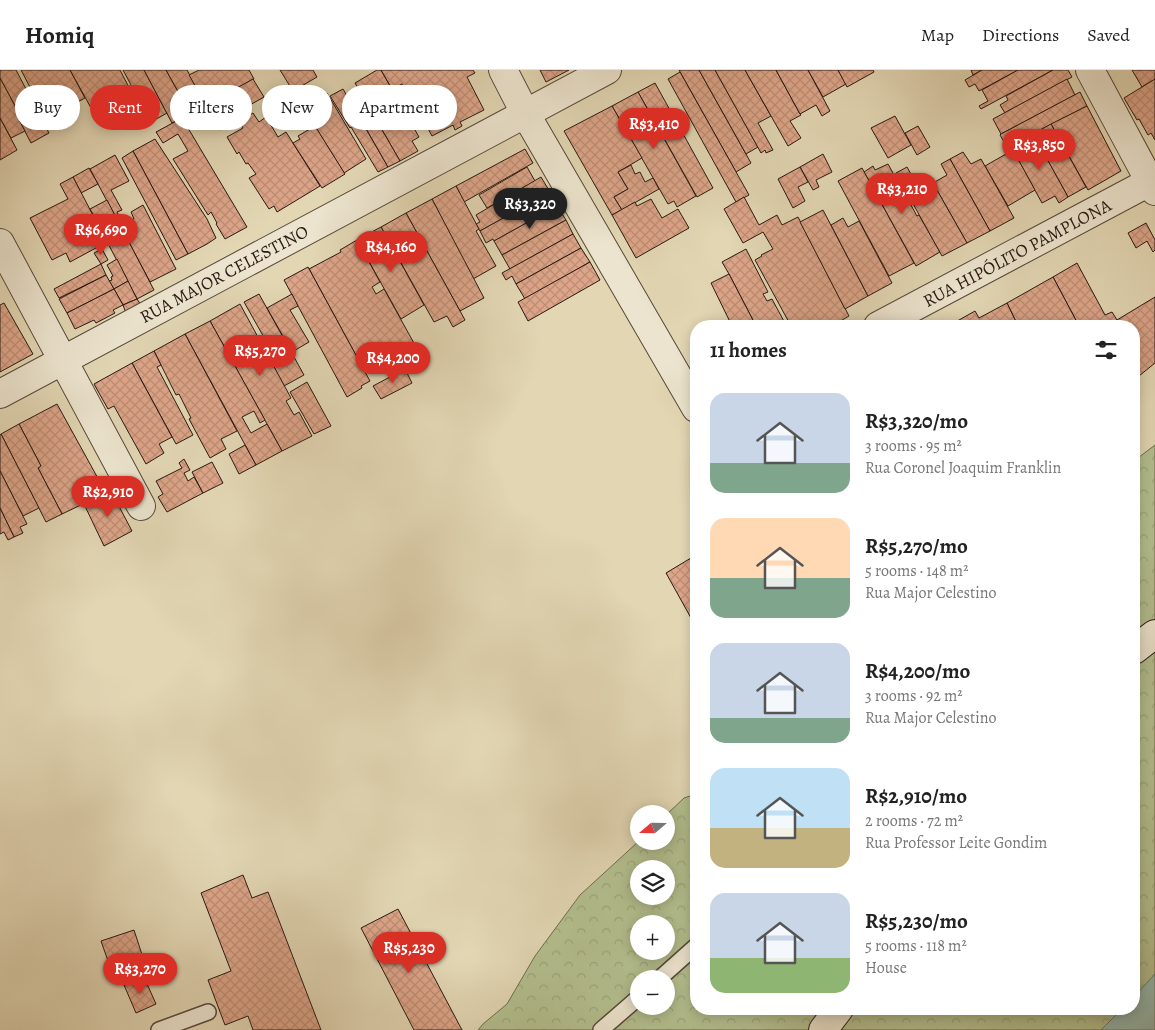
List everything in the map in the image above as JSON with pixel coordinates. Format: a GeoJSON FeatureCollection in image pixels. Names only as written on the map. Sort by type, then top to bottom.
{"type":"FeatureCollection","features":[{"type":"Feature","properties":{"kind":"street"},"geometry":{"type":"LineString","coordinates":[[503,70],[525,113],[690,398]]}},
{"type":"Feature","properties":{"kind":"street","name":"RUA MAJOR CELESTINO"},"geometry":{"type":"LineString","coordinates":[[0,394],[607,70]]}},
{"type":"Feature","properties":{"kind":"street"},"geometry":{"type":"LineString","coordinates":[[1090,70],[1153,184]]}},
{"type":"Feature","properties":{"kind":"street","name":"RUA HIPÓLITO PAMPLONA"},"geometry":{"type":"LineString","coordinates":[[890,320],[1153,184]]}},
{"type":"Feature","properties":{"kind":"street"},"geometry":{"type":"LineString","coordinates":[[0,243],[141,506]]}},
{"type":"Feature","properties":{"kind":"street"},"geometry":{"type":"LineString","coordinates":[[1140,645],[1155,634]]}},
{"type":"Feature","properties":{"kind":"street"},"geometry":{"type":"LineString","coordinates":[[823,1030],[834,1015]]}},
{"type":"Feature","properties":{"kind":"lane"},"geometry":{"type":"LineString","coordinates":[[670,970],[690,952]]}},
{"type":"Feature","properties":{"kind":"lane"},"geometry":{"type":"LineString","coordinates":[[601,1030],[630,1005]]}},
{"type":"Feature","properties":{"kind":"lane"},"geometry":{"type":"LineString","coordinates":[[159,1030],[208,1012]]}},
{"type":"Feature","properties":{"kind":"green space"},"geometry":{"type":"Polygon","coordinates":[[[1155,445],[1155,1030],[478,1030],[507,1004],[535,956],[580,895],[630,849],[675,850],[675,806],[684,798],[690,796],[690,1015],[1140,1015],[1140,456],[1155,445]]]}},
{"type":"Feature","properties":{"kind":"water"},"geometry":{"type":"Polygon","coordinates":[[[1155,974],[1155,1030],[1101,1030],[1116,1015],[1140,1015],[1140,990],[1155,974]]]}},
{"type":"Feature","properties":{"kind":"building"},"geometry":{"type":"Polygon","coordinates":[[[0,70],[16,70],[24,85],[15,85],[15,106],[0,78],[0,70]]]}},
{"type":"Feature","properties":{"kind":"building"},"geometry":{"type":"Polygon","coordinates":[[[21,70],[70,70],[78,85],[29,85],[21,70]]]}},
{"type":"Feature","properties":{"kind":"building"},"geometry":{"type":"Polygon","coordinates":[[[70,70],[120,70],[128,85],[90,85],[90,106],[70,70]]]}},
{"type":"Feature","properties":{"kind":"building"},"geometry":{"type":"Polygon","coordinates":[[[123,70],[144,70],[152,85],[131,85],[123,70]]]}},
{"type":"Feature","properties":{"kind":"building"},"geometry":{"type":"Polygon","coordinates":[[[144,70],[166,70],[174,85],[170,85],[170,119],[160,100],[160,85],[152,85],[144,70]]]}},
{"type":"Feature","properties":{"kind":"building"},"geometry":{"type":"Polygon","coordinates":[[[166,70],[187,70],[195,85],[174,85],[166,70]]]}},
{"type":"Feature","properties":{"kind":"building"},"geometry":{"type":"Polygon","coordinates":[[[199,70],[249,70],[254,79],[243,85],[195,85],[189,75],[199,70]]]}},
{"type":"Feature","properties":{"kind":"building"},"geometry":{"type":"Polygon","coordinates":[[[280,70],[313,70],[317,77],[303,85],[289,85],[280,70]]]}},
{"type":"Feature","properties":{"kind":"building"},"geometry":{"type":"Polygon","coordinates":[[[377,70],[381,70],[390,85],[356,85],[355,83],[377,70]]]}},
{"type":"Feature","properties":{"kind":"building"},"geometry":{"type":"Polygon","coordinates":[[[381,70],[473,70],[475,73],[467,77],[484,110],[460,122],[462,126],[457,129],[457,85],[390,85],[381,70]]]}},
{"type":"Feature","properties":{"kind":"building"},"geometry":{"type":"Polygon","coordinates":[[[540,70],[569,70],[546,82],[540,70]]]}},
{"type":"Feature","properties":{"kind":"building"},"geometry":{"type":"Polygon","coordinates":[[[679,70],[699,70],[751,163],[736,172],[679,70]]]}},
{"type":"Feature","properties":{"kind":"building"},"geometry":{"type":"Polygon","coordinates":[[[699,70],[715,70],[758,147],[746,154],[699,70]]]}},
{"type":"Feature","properties":{"kind":"building"},"geometry":{"type":"Polygon","coordinates":[[[715,70],[745,70],[771,116],[758,123],[773,150],[766,153],[765,150],[761,153],[715,70]]]}},
{"type":"Feature","properties":{"kind":"building"},"geometry":{"type":"Polygon","coordinates":[[[745,70],[776,70],[801,115],[790,121],[801,138],[788,146],[745,70]]]}},
{"type":"Feature","properties":{"kind":"building"},"geometry":{"type":"Polygon","coordinates":[[[776,70],[808,70],[830,111],[822,116],[816,105],[800,114],[776,70]]]}},
{"type":"Feature","properties":{"kind":"building"},"geometry":{"type":"Polygon","coordinates":[[[808,70],[838,70],[846,84],[823,97],[808,70]]]}},
{"type":"Feature","properties":{"kind":"building"},"geometry":{"type":"Polygon","coordinates":[[[838,70],[873,70],[874,72],[847,87],[838,70]]]}},
{"type":"Feature","properties":{"kind":"building"},"geometry":{"type":"Polygon","coordinates":[[[971,70],[982,70],[973,75],[971,70]]]}},
{"type":"Feature","properties":{"kind":"building"},"geometry":{"type":"Polygon","coordinates":[[[982,70],[1018,70],[979,91],[975,84],[969,87],[965,80],[982,70]]]}},
{"type":"Feature","properties":{"kind":"building"},"geometry":{"type":"Polygon","coordinates":[[[1018,70],[1053,70],[981,109],[979,106],[988,101],[982,90],[1018,70]]]}},
{"type":"Feature","properties":{"kind":"building"},"geometry":{"type":"Polygon","coordinates":[[[1053,70],[1068,70],[1072,77],[1005,113],[1000,105],[1008,100],[1006,96],[1053,70]]]}},
{"type":"Feature","properties":{"kind":"building"},"geometry":{"type":"Polygon","coordinates":[[[1132,70],[1155,70],[1155,79],[1142,87],[1132,70]]]}},
{"type":"Feature","properties":{"kind":"building"},"geometry":{"type":"Polygon","coordinates":[[[680,72],[749,195],[736,202],[668,79],[680,72]]]}},
{"type":"Feature","properties":{"kind":"building"},"geometry":{"type":"Polygon","coordinates":[[[0,78],[15,106],[15,130],[25,131],[11,138],[0,118],[0,78]]]}},
{"type":"Feature","properties":{"kind":"building"},"geometry":{"type":"Polygon","coordinates":[[[253,79],[262,94],[262,98],[252,104],[252,85],[242,85],[253,79]]]}},
{"type":"Feature","properties":{"kind":"building"},"geometry":{"type":"Polygon","coordinates":[[[1067,79],[1075,95],[1001,134],[993,119],[1067,79]]]}},
{"type":"Feature","properties":{"kind":"building"},"geometry":{"type":"Polygon","coordinates":[[[1155,79],[1155,140],[1151,133],[1148,135],[1124,98],[1155,79]]]}},
{"type":"Feature","properties":{"kind":"building"},"geometry":{"type":"Polygon","coordinates":[[[655,83],[713,188],[697,197],[638,92],[655,83]]]}},
{"type":"Feature","properties":{"kind":"building"},"geometry":{"type":"Polygon","coordinates":[[[80,89],[85,98],[80,101],[80,89]]]}},
{"type":"Feature","properties":{"kind":"building"},"geometry":{"type":"Polygon","coordinates":[[[342,90],[342,115],[332,99],[332,95],[342,90]]]}},
{"type":"Feature","properties":{"kind":"building"},"geometry":{"type":"Polygon","coordinates":[[[638,92],[696,196],[677,207],[674,201],[668,204],[612,106],[638,92]]]}},
{"type":"Feature","properties":{"kind":"building"},"geometry":{"type":"Polygon","coordinates":[[[1080,92],[1087,106],[1007,147],[1001,134],[1080,92]]]}},
{"type":"Feature","properties":{"kind":"building"},"geometry":{"type":"Polygon","coordinates":[[[160,100],[167,113],[160,117],[160,100]]]}},
{"type":"Feature","properties":{"kind":"building"},"geometry":{"type":"Polygon","coordinates":[[[332,101],[342,118],[342,130],[349,130],[366,159],[344,173],[317,130],[332,130],[332,101]]]}},
{"type":"Feature","properties":{"kind":"building"},"geometry":{"type":"Polygon","coordinates":[[[612,106],[642,158],[618,172],[628,189],[614,197],[622,210],[612,215],[564,131],[612,106]]]}},
{"type":"Feature","properties":{"kind":"building"},"geometry":{"type":"Polygon","coordinates":[[[1087,106],[1121,171],[1088,190],[1051,124],[1087,106]]]}},
{"type":"Feature","properties":{"kind":"building"},"geometry":{"type":"Polygon","coordinates":[[[252,114],[259,122],[262,120],[262,130],[274,130],[278,137],[286,132],[320,186],[277,212],[274,206],[269,209],[249,178],[256,174],[248,163],[246,164],[239,152],[237,154],[227,137],[239,130],[252,130],[252,114]]]}},
{"type":"Feature","properties":{"kind":"building"},"geometry":{"type":"Polygon","coordinates":[[[895,116],[911,145],[888,158],[871,128],[895,116]]]}},
{"type":"Feature","properties":{"kind":"building"},"geometry":{"type":"Polygon","coordinates":[[[0,118],[17,150],[0,160],[0,118]]]}},
{"type":"Feature","properties":{"kind":"building"},"geometry":{"type":"Polygon","coordinates":[[[170,124],[170,130],[189,130],[247,227],[225,239],[211,212],[208,215],[173,159],[188,151],[178,134],[163,143],[156,132],[170,124]]]}},
{"type":"Feature","properties":{"kind":"building"},"geometry":{"type":"Polygon","coordinates":[[[1051,124],[1086,187],[1068,197],[1033,134],[1051,124]]]}},
{"type":"Feature","properties":{"kind":"building"},"geometry":{"type":"Polygon","coordinates":[[[918,126],[930,147],[917,155],[905,133],[918,126]]]}},
{"type":"Feature","properties":{"kind":"building"},"geometry":{"type":"Polygon","coordinates":[[[24,130],[47,130],[49,133],[31,143],[24,130]]]}},
{"type":"Feature","properties":{"kind":"building"},"geometry":{"type":"Polygon","coordinates":[[[308,130],[318,130],[345,174],[322,188],[293,143],[300,139],[298,136],[308,130]]]}},
{"type":"Feature","properties":{"kind":"building"},"geometry":{"type":"Polygon","coordinates":[[[353,130],[367,130],[388,167],[378,172],[353,130]]]}},
{"type":"Feature","properties":{"kind":"building"},"geometry":{"type":"Polygon","coordinates":[[[367,130],[382,130],[400,161],[388,167],[367,130]]]}},
{"type":"Feature","properties":{"kind":"building"},"geometry":{"type":"Polygon","coordinates":[[[382,130],[415,130],[419,137],[412,141],[418,151],[400,161],[382,130]]]}},
{"type":"Feature","properties":{"kind":"building"},"geometry":{"type":"Polygon","coordinates":[[[429,130],[443,130],[432,136],[429,130]]]}},
{"type":"Feature","properties":{"kind":"building"},"geometry":{"type":"Polygon","coordinates":[[[155,139],[207,219],[216,238],[188,254],[133,151],[155,139]]]}},
{"type":"Feature","properties":{"kind":"building"},"geometry":{"type":"Polygon","coordinates":[[[1024,139],[1027,145],[1036,139],[1068,197],[1059,203],[1055,196],[1042,203],[1010,145],[1024,139]]]}},
{"type":"Feature","properties":{"kind":"building"},"geometry":{"type":"Polygon","coordinates":[[[525,149],[533,163],[464,202],[456,186],[525,149]]]}},
{"type":"Feature","properties":{"kind":"building"},"geometry":{"type":"Polygon","coordinates":[[[1013,150],[1035,190],[1008,206],[985,166],[1013,150]]]}},
{"type":"Feature","properties":{"kind":"building"},"geometry":{"type":"Polygon","coordinates":[[[133,151],[188,254],[176,260],[122,158],[133,151]]]}},
{"type":"Feature","properties":{"kind":"building"},"geometry":{"type":"Polygon","coordinates":[[[963,152],[971,164],[981,159],[1014,218],[990,231],[950,159],[963,152]]]}},
{"type":"Feature","properties":{"kind":"building"},"geometry":{"type":"Polygon","coordinates":[[[823,154],[832,172],[816,180],[819,187],[813,190],[800,167],[823,154]]]}},
{"type":"Feature","properties":{"kind":"building"},"geometry":{"type":"Polygon","coordinates":[[[115,155],[129,181],[111,190],[122,210],[117,212],[124,224],[134,219],[131,212],[143,205],[176,269],[150,282],[90,169],[115,155]]]}},
{"type":"Feature","properties":{"kind":"building"},"geometry":{"type":"Polygon","coordinates":[[[950,159],[990,231],[967,243],[933,183],[947,175],[941,164],[950,159]]]}},
{"type":"Feature","properties":{"kind":"building"},"geometry":{"type":"Polygon","coordinates":[[[888,164],[940,252],[916,266],[864,172],[873,166],[875,170],[888,164]]]}},
{"type":"Feature","properties":{"kind":"building"},"geometry":{"type":"Polygon","coordinates":[[[631,165],[635,174],[640,172],[645,182],[653,178],[659,189],[622,210],[614,197],[628,189],[618,172],[631,165]]]}},
{"type":"Feature","properties":{"kind":"building"},"geometry":{"type":"Polygon","coordinates":[[[527,167],[535,181],[487,208],[479,195],[527,167]]]}},
{"type":"Feature","properties":{"kind":"building"},"geometry":{"type":"Polygon","coordinates":[[[800,167],[808,182],[798,187],[805,201],[793,208],[778,179],[800,167]]]}},
{"type":"Feature","properties":{"kind":"building"},"geometry":{"type":"Polygon","coordinates":[[[907,167],[916,183],[929,176],[967,243],[942,256],[896,173],[907,167]]]}},
{"type":"Feature","properties":{"kind":"building"},"geometry":{"type":"Polygon","coordinates":[[[89,168],[98,184],[81,193],[73,177],[89,168]]]}},
{"type":"Feature","properties":{"kind":"building"},"geometry":{"type":"Polygon","coordinates":[[[862,168],[914,263],[889,276],[838,181],[862,168]]]}},
{"type":"Feature","properties":{"kind":"building"},"geometry":{"type":"Polygon","coordinates":[[[73,177],[107,242],[70,262],[66,253],[52,260],[30,218],[68,199],[60,184],[73,177]]]}},
{"type":"Feature","properties":{"kind":"building"},"geometry":{"type":"Polygon","coordinates":[[[541,177],[550,192],[480,231],[476,224],[480,222],[476,215],[541,177]]]}},
{"type":"Feature","properties":{"kind":"building"},"geometry":{"type":"Polygon","coordinates":[[[456,186],[479,229],[476,231],[496,266],[473,279],[432,199],[456,186]]]}},
{"type":"Feature","properties":{"kind":"building"},"geometry":{"type":"Polygon","coordinates":[[[550,192],[557,206],[494,241],[493,239],[486,243],[480,231],[550,192]]]}},
{"type":"Feature","properties":{"kind":"building"},"geometry":{"type":"Polygon","coordinates":[[[744,197],[759,225],[777,215],[782,225],[798,217],[849,316],[842,320],[788,320],[755,260],[773,249],[763,232],[743,243],[724,209],[744,197]]]}},
{"type":"Feature","properties":{"kind":"building"},"geometry":{"type":"Polygon","coordinates":[[[432,199],[484,298],[460,311],[406,213],[432,199]]]}},
{"type":"Feature","properties":{"kind":"building"},"geometry":{"type":"Polygon","coordinates":[[[651,199],[662,218],[678,209],[689,228],[636,258],[612,215],[635,202],[637,206],[651,199]]]}},
{"type":"Feature","properties":{"kind":"building"},"geometry":{"type":"Polygon","coordinates":[[[107,200],[154,290],[137,299],[90,209],[107,200]]]}},
{"type":"Feature","properties":{"kind":"building"},"geometry":{"type":"Polygon","coordinates":[[[557,206],[566,220],[502,255],[494,241],[557,206]]]}},
{"type":"Feature","properties":{"kind":"building"},"geometry":{"type":"Polygon","coordinates":[[[823,210],[868,296],[845,309],[800,222],[823,210]]]}},
{"type":"Feature","properties":{"kind":"building"},"geometry":{"type":"Polygon","coordinates":[[[406,213],[465,320],[453,327],[447,316],[434,322],[381,227],[406,213]]]}},
{"type":"Feature","properties":{"kind":"building"},"geometry":{"type":"Polygon","coordinates":[[[843,218],[848,227],[859,221],[892,283],[868,296],[831,225],[843,218]]]}},
{"type":"Feature","properties":{"kind":"building"},"geometry":{"type":"Polygon","coordinates":[[[566,220],[573,234],[510,269],[502,255],[566,220]]]}},
{"type":"Feature","properties":{"kind":"building"},"geometry":{"type":"Polygon","coordinates":[[[1146,223],[1155,240],[1155,250],[1153,252],[1147,241],[1136,248],[1128,233],[1146,223]]]}},
{"type":"Feature","properties":{"kind":"building"},"geometry":{"type":"Polygon","coordinates":[[[381,227],[424,305],[401,319],[357,240],[381,227]]]}},
{"type":"Feature","properties":{"kind":"building"},"geometry":{"type":"Polygon","coordinates":[[[573,234],[581,248],[516,284],[512,276],[506,280],[502,273],[573,234]]]}},
{"type":"Feature","properties":{"kind":"building"},"geometry":{"type":"Polygon","coordinates":[[[357,240],[380,282],[372,287],[376,294],[384,289],[415,345],[364,370],[309,269],[341,252],[340,250],[357,240]]]}},
{"type":"Feature","properties":{"kind":"building"},"geometry":{"type":"Polygon","coordinates":[[[581,248],[590,262],[525,299],[516,284],[581,248]]]}},
{"type":"Feature","properties":{"kind":"building"},"geometry":{"type":"Polygon","coordinates":[[[102,249],[108,260],[101,264],[94,253],[102,249]]]}},
{"type":"Feature","properties":{"kind":"building"},"geometry":{"type":"Polygon","coordinates":[[[746,249],[768,292],[763,294],[767,301],[772,299],[783,320],[753,320],[722,262],[746,249]]]}},
{"type":"Feature","properties":{"kind":"building"},"geometry":{"type":"Polygon","coordinates":[[[117,259],[128,281],[114,289],[109,281],[112,280],[111,277],[113,276],[107,265],[117,259]]]}},
{"type":"Feature","properties":{"kind":"building"},"geometry":{"type":"Polygon","coordinates":[[[590,262],[600,280],[528,321],[518,302],[590,262]]]}},
{"type":"Feature","properties":{"kind":"building"},"geometry":{"type":"Polygon","coordinates":[[[1077,263],[1105,315],[1112,312],[1117,320],[1076,320],[1053,277],[1077,263]]]}},
{"type":"Feature","properties":{"kind":"building"},"geometry":{"type":"Polygon","coordinates":[[[101,264],[106,275],[59,298],[54,289],[101,264]]]}},
{"type":"Feature","properties":{"kind":"building"},"geometry":{"type":"Polygon","coordinates":[[[308,267],[370,381],[347,397],[284,280],[308,267]]]}},
{"type":"Feature","properties":{"kind":"building"},"geometry":{"type":"Polygon","coordinates":[[[729,274],[753,320],[729,320],[711,283],[729,274]]]}},
{"type":"Feature","properties":{"kind":"building"},"geometry":{"type":"Polygon","coordinates":[[[106,275],[114,289],[67,313],[59,299],[106,275]]]}},
{"type":"Feature","properties":{"kind":"building"},"geometry":{"type":"Polygon","coordinates":[[[1053,277],[1076,320],[1015,320],[1007,303],[1053,277]]]}},
{"type":"Feature","properties":{"kind":"building"},"geometry":{"type":"Polygon","coordinates":[[[128,281],[137,299],[123,305],[114,289],[128,281]]]}},
{"type":"Feature","properties":{"kind":"building"},"geometry":{"type":"Polygon","coordinates":[[[114,289],[123,305],[113,310],[115,313],[96,323],[94,320],[75,329],[67,313],[114,289]]]}},
{"type":"Feature","properties":{"kind":"building"},"geometry":{"type":"Polygon","coordinates":[[[259,294],[304,375],[284,386],[274,367],[279,364],[244,302],[259,294]]]}},
{"type":"Feature","properties":{"kind":"building"},"geometry":{"type":"Polygon","coordinates":[[[292,294],[298,306],[290,310],[309,342],[292,352],[267,308],[292,294]]]}},
{"type":"Feature","properties":{"kind":"building"},"geometry":{"type":"Polygon","coordinates":[[[1155,297],[1155,363],[1140,375],[1140,320],[1117,320],[1155,297]]]}},
{"type":"Feature","properties":{"kind":"building"},"geometry":{"type":"Polygon","coordinates":[[[137,299],[141,305],[126,313],[123,305],[137,299]]]}},
{"type":"Feature","properties":{"kind":"building"},"geometry":{"type":"Polygon","coordinates":[[[4,303],[33,354],[0,372],[0,305],[4,303]]]}},
{"type":"Feature","properties":{"kind":"building"},"geometry":{"type":"Polygon","coordinates":[[[1007,303],[1015,320],[959,320],[975,311],[979,318],[1007,303]]]}},
{"type":"Feature","properties":{"kind":"building"},"geometry":{"type":"Polygon","coordinates":[[[240,304],[291,398],[286,401],[294,415],[299,412],[312,436],[282,451],[210,321],[240,304]]]}},
{"type":"Feature","properties":{"kind":"building"},"geometry":{"type":"Polygon","coordinates":[[[210,321],[265,420],[260,423],[254,411],[242,417],[251,433],[267,424],[282,451],[256,465],[185,334],[210,321]]]}},
{"type":"Feature","properties":{"kind":"building"},"geometry":{"type":"Polygon","coordinates":[[[185,334],[237,431],[221,439],[226,449],[210,458],[189,419],[191,418],[179,394],[176,395],[154,351],[185,334]]]}},
{"type":"Feature","properties":{"kind":"building"},"geometry":{"type":"Polygon","coordinates":[[[154,351],[161,365],[157,367],[193,435],[176,444],[132,363],[154,351]]]}},
{"type":"Feature","properties":{"kind":"building"},"geometry":{"type":"Polygon","coordinates":[[[132,363],[172,437],[159,444],[164,453],[146,464],[114,406],[108,409],[94,384],[132,363]]]}},
{"type":"Feature","properties":{"kind":"building"},"geometry":{"type":"Polygon","coordinates":[[[405,369],[412,383],[381,399],[373,386],[405,369]]]}},
{"type":"Feature","properties":{"kind":"building"},"geometry":{"type":"Polygon","coordinates":[[[307,382],[331,426],[314,434],[290,392],[307,382]]]}},
{"type":"Feature","properties":{"kind":"building"},"geometry":{"type":"Polygon","coordinates":[[[57,404],[106,493],[62,514],[38,468],[41,466],[19,424],[57,404]]]}},
{"type":"Feature","properties":{"kind":"building"},"geometry":{"type":"Polygon","coordinates":[[[19,424],[41,466],[38,468],[62,514],[46,522],[1,434],[19,424]]]}},
{"type":"Feature","properties":{"kind":"building"},"geometry":{"type":"Polygon","coordinates":[[[1,434],[39,508],[23,516],[0,471],[1,434]]]}},
{"type":"Feature","properties":{"kind":"building"},"geometry":{"type":"Polygon","coordinates":[[[245,445],[256,465],[239,474],[229,454],[245,445]]]}},
{"type":"Feature","properties":{"kind":"building"},"geometry":{"type":"Polygon","coordinates":[[[184,459],[190,470],[184,473],[188,481],[194,477],[203,493],[167,512],[158,497],[163,494],[156,481],[182,468],[179,463],[184,459]]]}},
{"type":"Feature","properties":{"kind":"building"},"geometry":{"type":"Polygon","coordinates":[[[212,462],[223,483],[203,493],[192,472],[212,462]]]}},
{"type":"Feature","properties":{"kind":"building"},"geometry":{"type":"Polygon","coordinates":[[[0,471],[27,524],[20,527],[23,533],[14,537],[0,508],[0,471]]]}},
{"type":"Feature","properties":{"kind":"building"},"geometry":{"type":"Polygon","coordinates":[[[111,491],[132,531],[104,546],[84,504],[111,491]]]}},
{"type":"Feature","properties":{"kind":"building"},"geometry":{"type":"Polygon","coordinates":[[[0,508],[14,537],[8,540],[4,532],[0,534],[0,508]]]}},
{"type":"Feature","properties":{"kind":"building"},"geometry":{"type":"Polygon","coordinates":[[[690,559],[690,616],[666,573],[690,559]]]}},
{"type":"Feature","properties":{"kind":"building"},"geometry":{"type":"Polygon","coordinates":[[[243,875],[252,898],[268,892],[321,1030],[253,1030],[248,1016],[225,1025],[208,980],[231,971],[201,893],[243,875]]]}},
{"type":"Feature","properties":{"kind":"building"},"geometry":{"type":"Polygon","coordinates":[[[398,909],[462,1030],[414,1030],[361,928],[398,909]]]}},
{"type":"Feature","properties":{"kind":"building"},"geometry":{"type":"Polygon","coordinates":[[[134,930],[147,970],[115,981],[101,941],[134,930]]]}},
{"type":"Feature","properties":{"kind":"building"},"geometry":{"type":"Polygon","coordinates":[[[144,977],[156,1004],[136,1013],[124,985],[144,977]]]}}]}
